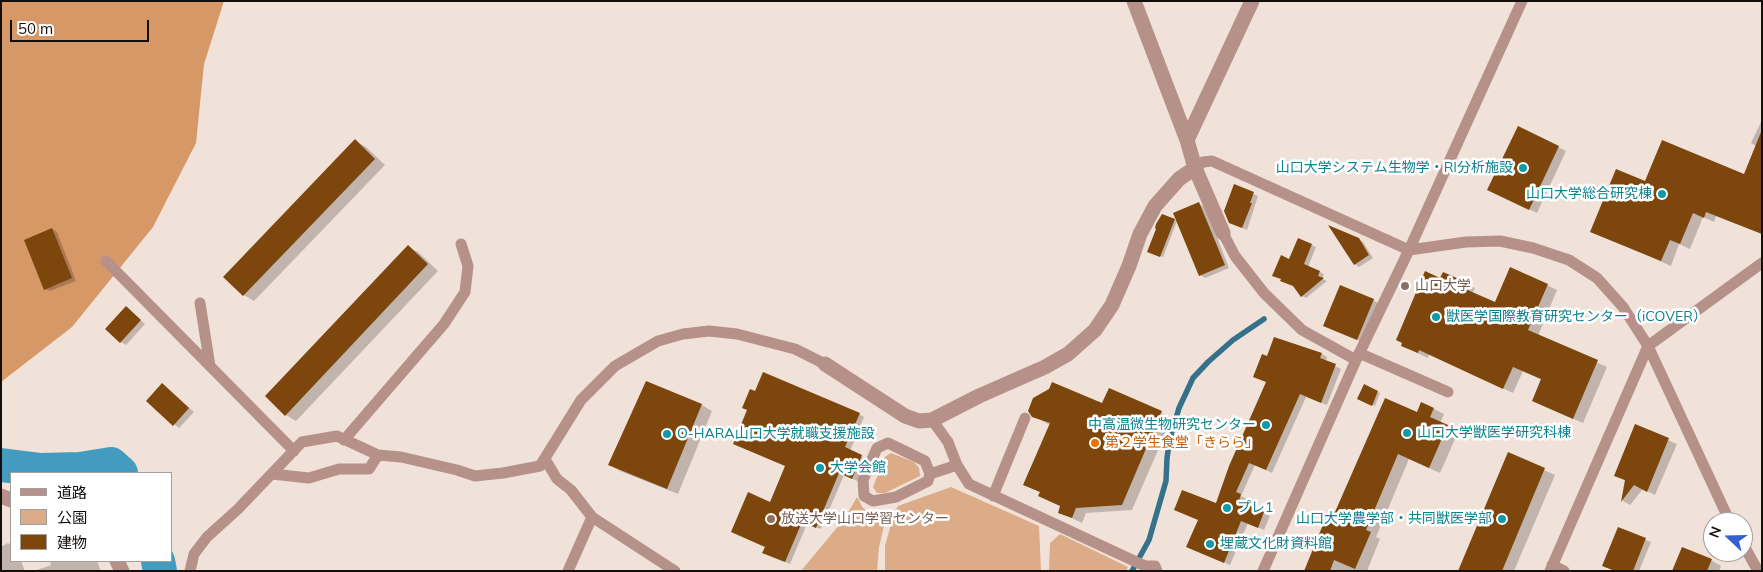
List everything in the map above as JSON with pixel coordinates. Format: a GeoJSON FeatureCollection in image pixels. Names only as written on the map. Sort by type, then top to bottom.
{"type":"FeatureCollection","features":[{"type":"Feature","properties":{"kind":"street"},"geometry":{"type":"LineString","coordinates":[[1134,1],[1187,140],[1195,168],[1223,233]]}},
{"type":"Feature","properties":{"kind":"street"},"geometry":{"type":"LineString","coordinates":[[1187,140],[1252,1]]}},
{"type":"Feature","properties":{"kind":"street"},"geometry":{"type":"LineString","coordinates":[[825,364],[905,416],[919,422],[932,420],[1068,354],[1095,330],[1112,305],[1129,266],[1140,234],[1155,206],[1178,179],[1195,168]]}},
{"type":"Feature","properties":{"kind":"lane"},"geometry":{"type":"LineString","coordinates":[[1263,571],[1358,356],[1409,250],[1522,1]]}},
{"type":"Feature","properties":{"kind":"lane"},"geometry":{"type":"LineString","coordinates":[[1195,168],[1203,162],[1212,161],[1409,250],[1466,242],[1500,241],[1533,248],[1569,260],[1597,278],[1623,307],[1648,346],[1725,512]]}},
{"type":"Feature","properties":{"kind":"lane"},"geometry":{"type":"LineString","coordinates":[[1223,233],[1235,256],[1264,293],[1302,330],[1358,356],[1448,392]]}},
{"type":"Feature","properties":{"kind":"lane"},"geometry":{"type":"LineString","coordinates":[[344,440],[444,324],[465,292],[468,266],[461,244]]}},
{"type":"Feature","properties":{"kind":"lane"},"geometry":{"type":"LineString","coordinates":[[106,261],[294,451]]}},
{"type":"Feature","properties":{"kind":"lane"},"geometry":{"type":"LineString","coordinates":[[1564,571],[1551,568],[1648,346],[1762,263]]}},
{"type":"Feature","properties":{"kind":"lane"},"geometry":{"type":"LineString","coordinates":[[200,303],[210,366]]}},
{"type":"Feature","properties":{"kind":"lane"},"geometry":{"type":"LineString","coordinates":[[190,571],[194,554],[207,537],[238,509],[302,442],[336,436],[378,455],[401,457],[475,476],[540,466],[581,400],[615,366],[658,341],[683,334],[709,331],[737,334],[795,350],[825,364]]}},
{"type":"Feature","properties":{"kind":"lane"},"geometry":{"type":"LineString","coordinates":[[993,496],[1025,418]]}},
{"type":"Feature","properties":{"kind":"lane"},"geometry":{"type":"LineString","coordinates":[[932,420],[948,442],[957,465],[969,484],[1145,566],[1155,566],[1157,571]]}},
{"type":"Feature","properties":{"kind":"lane"},"geometry":{"type":"LineString","coordinates":[[888,444],[924,461],[930,474],[928,481],[896,497],[873,501],[864,496],[863,480],[877,448],[888,444]]}},
{"type":"Feature","properties":{"kind":"lane"},"geometry":{"type":"LineString","coordinates":[[272,474],[309,478],[339,470],[369,470],[378,455]]}},
{"type":"Feature","properties":{"kind":"lane"},"geometry":{"type":"LineString","coordinates":[[545,459],[557,479],[571,490],[592,517],[675,571]]}},
{"type":"Feature","properties":{"kind":"lane"},"geometry":{"type":"LineString","coordinates":[[930,474],[957,465]]}},
{"type":"Feature","properties":{"kind":"lane"},"geometry":{"type":"LineString","coordinates":[[568,571],[592,517]]}},
{"type":"Feature","properties":{"kind":"green space"},"geometry":{"type":"Polygon","coordinates":[[[891,453],[914,462],[919,468],[920,476],[885,493],[877,493],[873,487],[885,457],[891,453]]]}},
{"type":"Feature","properties":{"kind":"green space"},"geometry":{"type":"Polygon","coordinates":[[[951,487],[1039,526],[1041,571],[885,571],[885,546],[894,513],[898,506],[951,487]]]}},
{"type":"Feature","properties":{"kind":"green space"},"geometry":{"type":"Polygon","coordinates":[[[857,497],[863,508],[870,513],[887,513],[879,547],[877,571],[801,571],[845,518],[857,497]]]}},
{"type":"Feature","properties":{"kind":"green space"},"geometry":{"type":"Polygon","coordinates":[[[1060,534],[1128,567],[1126,571],[1049,571],[1050,543],[1060,534]]]}},
{"type":"Feature","properties":{"kind":"shaded area"},"geometry":{"type":"Polygon","coordinates":[[[1,1],[224,1],[204,64],[196,143],[153,227],[72,327],[1,382],[1,1]]]}},
{"type":"Feature","properties":{"kind":"building","name":"山口大学システム生物学・RI分析施設"},"geometry":{"type":"Polygon","coordinates":[[[1518,126],[1559,146],[1529,210],[1487,190],[1518,126]]]}},
{"type":"Feature","properties":{"kind":"building","name":"山口大学総合研究棟"},"geometry":{"type":"Polygon","coordinates":[[[1761,132],[1762,234],[1706,212],[1704,218],[1693,213],[1680,244],[1670,240],[1661,261],[1590,232],[1616,169],[1645,181],[1662,140],[1744,174],[1761,132]]]}},
{"type":"Feature","properties":{"kind":"building"},"geometry":{"type":"Polygon","coordinates":[[[355,139],[375,159],[243,296],[223,277],[355,139]]]}},
{"type":"Feature","properties":{"kind":"building"},"geometry":{"type":"Polygon","coordinates":[[[1234,184],[1254,192],[1250,203],[1252,203],[1242,228],[1229,223],[1224,211],[1234,184]]]}},
{"type":"Feature","properties":{"kind":"building"},"geometry":{"type":"Polygon","coordinates":[[[1199,202],[1225,265],[1199,276],[1173,213],[1199,202]]]}},
{"type":"Feature","properties":{"kind":"building"},"geometry":{"type":"Polygon","coordinates":[[[1162,214],[1175,219],[1160,257],[1147,252],[1156,229],[1156,224],[1162,214]]]}},
{"type":"Feature","properties":{"kind":"building"},"geometry":{"type":"Polygon","coordinates":[[[1328,225],[1359,238],[1369,255],[1354,265],[1328,225]]]}},
{"type":"Feature","properties":{"kind":"building"},"geometry":{"type":"Polygon","coordinates":[[[52,228],[72,278],[44,290],[24,240],[52,228]]]}},
{"type":"Feature","properties":{"kind":"building"},"geometry":{"type":"Polygon","coordinates":[[[1298,238],[1312,244],[1304,264],[1320,271],[1318,276],[1324,278],[1301,297],[1293,286],[1272,276],[1281,255],[1289,259],[1298,238]]]}},
{"type":"Feature","properties":{"kind":"building"},"geometry":{"type":"Polygon","coordinates":[[[408,245],[428,264],[285,416],[265,396],[408,245]]]}},
{"type":"Feature","properties":{"kind":"building"},"geometry":{"type":"Polygon","coordinates":[[[1510,267],[1548,284],[1528,330],[1598,360],[1573,419],[1532,401],[1541,379],[1513,367],[1503,389],[1419,350],[1418,353],[1401,346],[1402,343],[1396,340],[1425,271],[1440,278],[1443,272],[1466,282],[1463,288],[1495,302],[1510,267]]]}},
{"type":"Feature","properties":{"kind":"building"},"geometry":{"type":"Polygon","coordinates":[[[1340,285],[1374,299],[1357,340],[1323,326],[1340,285]]]}},
{"type":"Feature","properties":{"kind":"building"},"geometry":{"type":"Polygon","coordinates":[[[126,306],[141,320],[120,343],[105,329],[126,306]]]}},
{"type":"Feature","properties":{"kind":"building"},"geometry":{"type":"Polygon","coordinates":[[[1274,337],[1322,353],[1320,358],[1336,364],[1321,403],[1300,394],[1266,470],[1249,463],[1236,492],[1241,494],[1239,501],[1264,512],[1258,528],[1241,521],[1224,563],[1186,547],[1198,520],[1174,510],[1182,490],[1216,503],[1229,466],[1266,382],[1253,377],[1262,354],[1267,356],[1274,337]]]}},
{"type":"Feature","properties":{"kind":"building","name":"大学会館"},"geometry":{"type":"Polygon","coordinates":[[[763,372],[860,413],[845,447],[862,455],[852,479],[839,473],[816,528],[802,522],[785,562],[762,553],[765,547],[731,532],[748,492],[770,502],[785,466],[733,444],[747,410],[742,408],[750,389],[755,391],[763,372]]]}},
{"type":"Feature","properties":{"kind":"building","name":"O-HARA山口大学就職支援施設"},"geometry":{"type":"Polygon","coordinates":[[[646,381],[702,404],[667,489],[608,465],[646,381]]]}},
{"type":"Feature","properties":{"kind":"building","name":"第２学生食堂「きらら」"},"geometry":{"type":"Polygon","coordinates":[[[1052,382],[1102,403],[1109,388],[1162,411],[1122,505],[1076,508],[1072,518],[1058,513],[1060,506],[1038,496],[1040,492],[1023,485],[1050,423],[1032,417],[1028,411],[1033,398],[1049,389],[1052,382]]]}},
{"type":"Feature","properties":{"kind":"building"},"geometry":{"type":"Polygon","coordinates":[[[162,383],[189,408],[173,426],[146,401],[162,383]]]}},
{"type":"Feature","properties":{"kind":"building"},"geometry":{"type":"Polygon","coordinates":[[[1364,384],[1378,391],[1372,406],[1357,399],[1364,384]]]}},
{"type":"Feature","properties":{"kind":"building"},"geometry":{"type":"Polygon","coordinates":[[[1385,398],[1417,412],[1421,402],[1434,408],[1430,417],[1448,425],[1429,468],[1398,454],[1366,530],[1371,532],[1355,569],[1334,560],[1330,571],[1304,571],[1329,510],[1335,512],[1385,398]]]}},
{"type":"Feature","properties":{"kind":"building"},"geometry":{"type":"Polygon","coordinates":[[[1635,424],[1669,438],[1647,492],[1634,485],[1621,502],[1625,480],[1614,476],[1635,424]]]}},
{"type":"Feature","properties":{"kind":"building","name":"山口大学農学部・共同獣医学部"},"geometry":{"type":"Polygon","coordinates":[[[1508,452],[1545,468],[1502,571],[1458,571],[1508,452]]]}},
{"type":"Feature","properties":{"kind":"building"},"geometry":{"type":"Polygon","coordinates":[[[1618,527],[1646,538],[1633,571],[1615,571],[1602,566],[1618,527]]]}},
{"type":"Feature","properties":{"kind":"building"},"geometry":{"type":"Polygon","coordinates":[[[1682,547],[1703,555],[1703,562],[1711,562],[1707,571],[1672,571],[1682,547]]]}},
{"type":"Feature","properties":{"kind":"waterway"},"geometry":{"type":"LineString","coordinates":[[1132,571],[1149,540],[1166,481],[1170,438],[1179,408],[1193,378],[1233,340],[1264,319]]}},
{"type":"Feature","properties":{"kind":"waterway"},"geometry":{"type":"LineString","coordinates":[[1,465],[41,470],[80,469],[111,464],[120,472]]}},
{"type":"Feature","properties":{"kind":"waterway"},"geometry":{"type":"LineString","coordinates":[[158,562],[160,571]]}},
{"type":"Feature","properties":{"kind":"place","name":"山口大学システム生物学・RI分析施設"},"geometry":{"type":"Point","coordinates":[1523,168]}},
{"type":"Feature","properties":{"kind":"place","name":"山口大学総合研究棟"},"geometry":{"type":"Point","coordinates":[1662,194]}},
{"type":"Feature","properties":{"kind":"place","name":"山口大学"},"geometry":{"type":"Point","coordinates":[1405,286]}},
{"type":"Feature","properties":{"kind":"place","name":"獣医学国際教育研究センター（iCOVER）"},"geometry":{"type":"Point","coordinates":[1436,317]}},
{"type":"Feature","properties":{"kind":"place","name":"中高温微生物研究センター"},"geometry":{"type":"Point","coordinates":[1266,425]}},
{"type":"Feature","properties":{"kind":"place","name":"山口大学獣医学研究科棟"},"geometry":{"type":"Point","coordinates":[1407,433]}},
{"type":"Feature","properties":{"kind":"place","name":"O-HARA山口大学就職支援施設"},"geometry":{"type":"Point","coordinates":[667,434]}},
{"type":"Feature","properties":{"kind":"place","name":"第２学生食堂「きらら」"},"geometry":{"type":"Point","coordinates":[1095,443]}},
{"type":"Feature","properties":{"kind":"place","name":"大学会館"},"geometry":{"type":"Point","coordinates":[820,468]}},
{"type":"Feature","properties":{"kind":"place","name":"プレ1"},"geometry":{"type":"Point","coordinates":[1227,508]}},
{"type":"Feature","properties":{"kind":"place","name":"放送大学山口学習センター"},"geometry":{"type":"Point","coordinates":[771,519]}},
{"type":"Feature","properties":{"kind":"place","name":"山口大学農学部・共同獣医学部"},"geometry":{"type":"Point","coordinates":[1502,519]}},
{"type":"Feature","properties":{"kind":"place","name":"埋蔵文化財資料館"},"geometry":{"type":"Point","coordinates":[1210,544]}}]}
